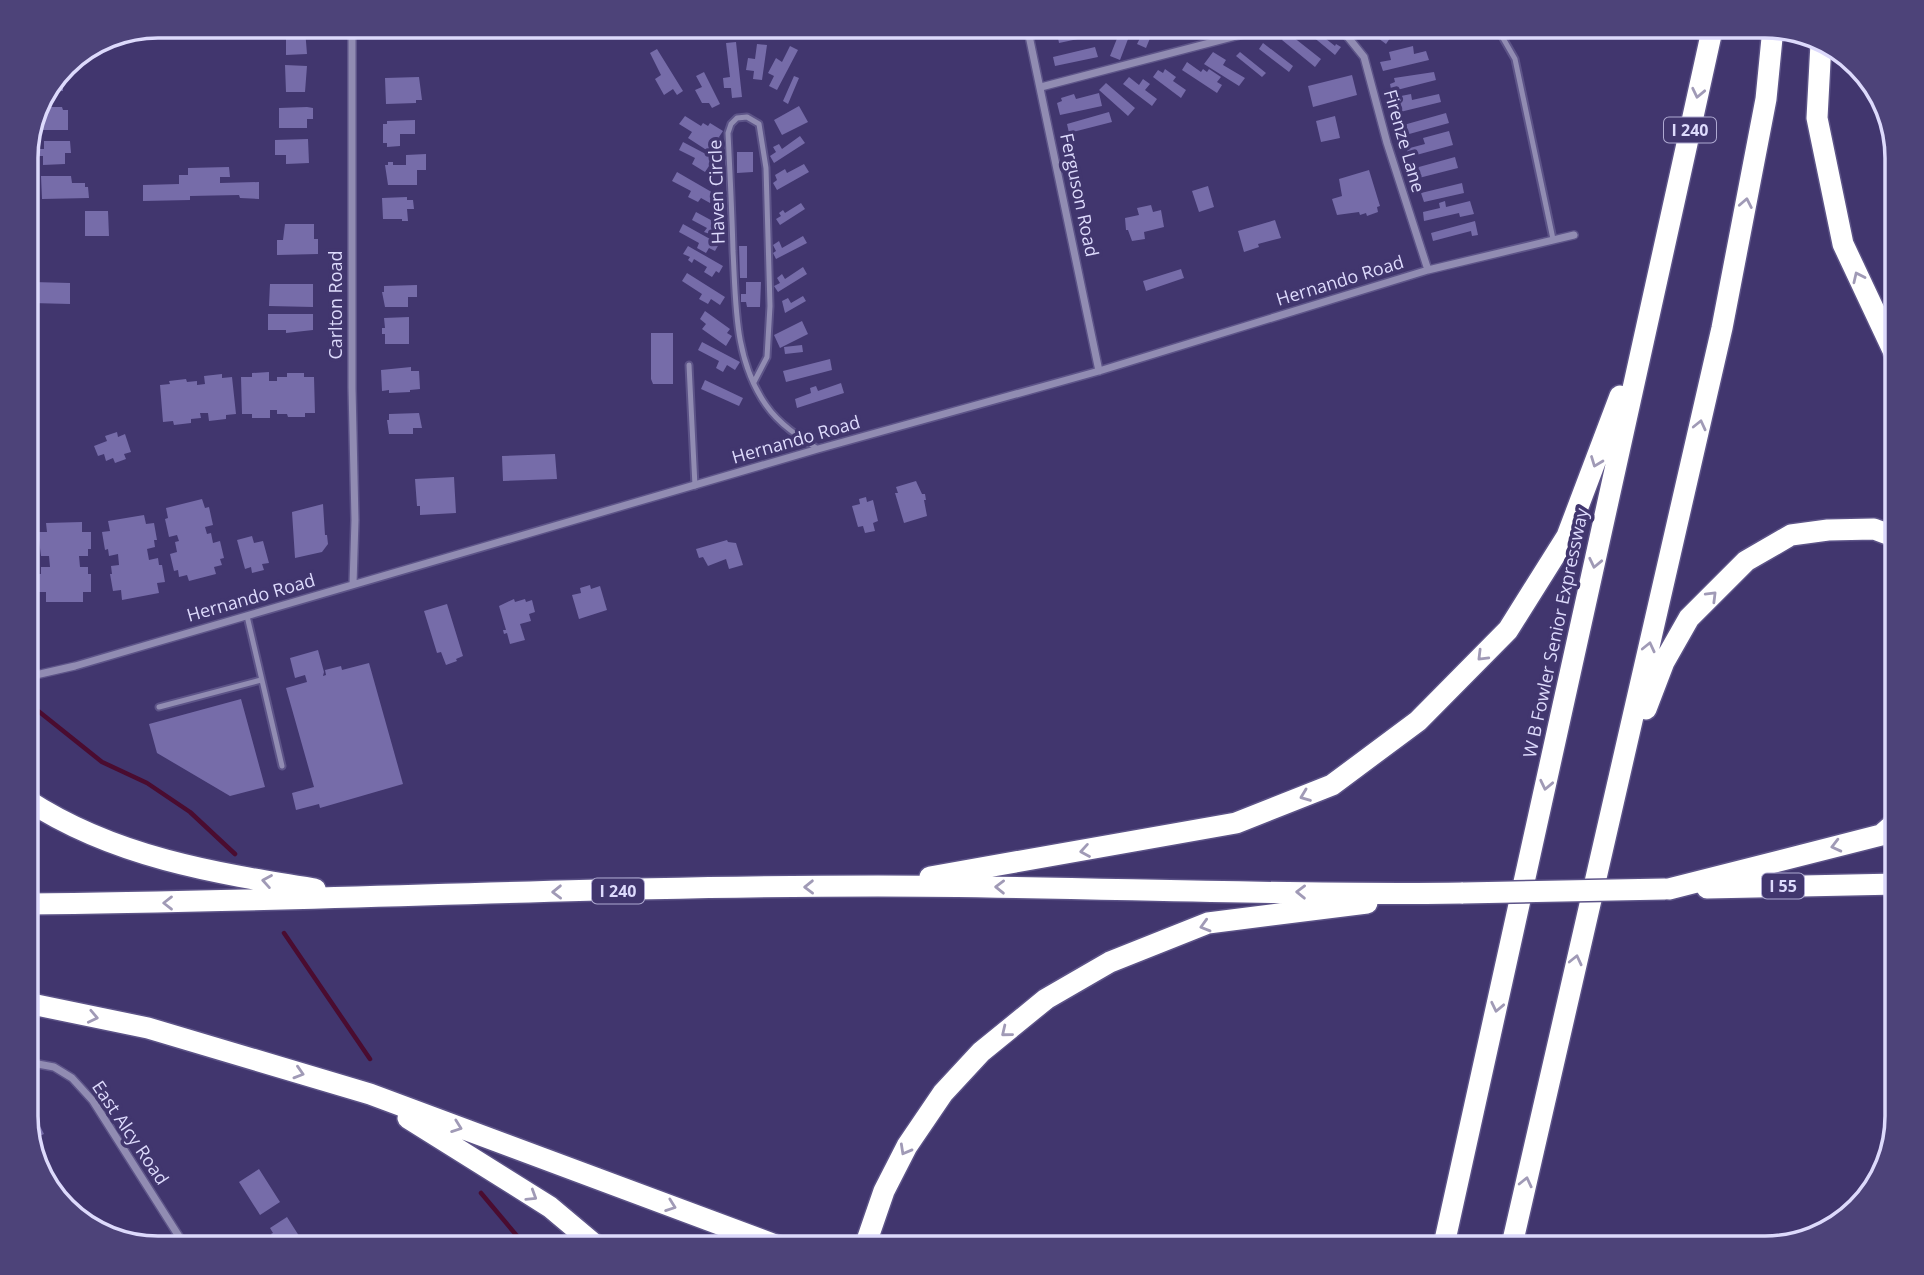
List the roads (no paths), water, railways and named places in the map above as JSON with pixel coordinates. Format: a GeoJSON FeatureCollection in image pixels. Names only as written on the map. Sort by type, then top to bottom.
{"type":"FeatureCollection","features":[{"type":"Feature","properties":{"kind":"highway","name":"W B Fowler Senior Expressway"},"geometry":{"type":"LineString","coordinates":[[1446,1236],[1710,38]]}},
{"type":"Feature","properties":{"kind":"highway"},"geometry":{"type":"LineString","coordinates":[[1514,1236],[1722,328],[1766,99],[1772,39]]}},
{"type":"Feature","properties":{"kind":"highway"},"geometry":{"type":"LineString","coordinates":[[1821,52],[1817,118],[1843,244],[1885,333]]}},
{"type":"Feature","properties":{"kind":"highway"},"geometry":{"type":"LineString","coordinates":[[877,886],[1237,823],[1332,785],[1418,721],[1508,631],[1567,536],[1615,413],[1668,233]]}},
{"type":"Feature","properties":{"kind":"highway"},"geometry":{"type":"LineString","coordinates":[[1628,737],[1645,712],[1664,662],[1689,618],[1746,561],[1791,535],[1874,528],[1885,533]]}},
{"type":"Feature","properties":{"kind":"highway"},"geometry":{"type":"LineString","coordinates":[[39,807],[103,841],[157,859],[359,896]]}},
{"type":"Feature","properties":{"kind":"highway"},"geometry":{"type":"LineString","coordinates":[[1667,889],[1881,835],[1885,831]]}},
{"type":"Feature","properties":{"kind":"highway","name":"I 55"},"geometry":{"type":"LineString","coordinates":[[1453,894],[1885,884]]}},
{"type":"Feature","properties":{"kind":"highway"},"geometry":{"type":"LineString","coordinates":[[877,886],[1453,894]]}},
{"type":"Feature","properties":{"kind":"highway","name":"I 240"},"geometry":{"type":"LineString","coordinates":[[39,904],[195,903],[359,896],[877,886]]}},
{"type":"Feature","properties":{"kind":"highway"},"geometry":{"type":"LineString","coordinates":[[868,1236],[884,1191],[907,1146],[943,1093],[981,1052],[1046,999],[1110,962],[1208,923],[1453,894]]}},
{"type":"Feature","properties":{"kind":"highway"},"geometry":{"type":"LineString","coordinates":[[39,1005],[148,1028],[370,1094],[751,1236]]}},
{"type":"Feature","properties":{"kind":"highway"},"geometry":{"type":"LineString","coordinates":[[370,1094],[550,1206],[585,1236]]}},
{"type":"Feature","properties":{"kind":"street","name":"Carlton Road"},"geometry":{"type":"LineString","coordinates":[[352,38],[353,584]]}},
{"type":"Feature","properties":{"kind":"street","name":"Ferguson Road"},"geometry":{"type":"LineString","coordinates":[[1030,38],[1099,371]]}},
{"type":"Feature","properties":{"kind":"street"},"geometry":{"type":"LineString","coordinates":[[1041,87],[1228,38]]}},
{"type":"Feature","properties":{"kind":"street","name":"Firenze Lane"},"geometry":{"type":"LineString","coordinates":[[1349,38],[1364,57],[1387,143],[1428,270]]}},
{"type":"Feature","properties":{"kind":"street","name":"Hernando Road"},"geometry":{"type":"LineString","coordinates":[[39,674],[818,449],[1099,371],[1428,270],[1574,235]]}},
{"type":"Feature","properties":{"kind":"street","name":"East Alcy Road"},"geometry":{"type":"LineString","coordinates":[[39,1065],[54,1068],[72,1078],[93,1101],[179,1236]]}},
{"type":"Feature","properties":{"kind":"lane"},"geometry":{"type":"LineString","coordinates":[[1503,38],[1515,59],[1553,239]]}},
{"type":"Feature","properties":{"kind":"lane","name":"Haven Circle"},"geometry":{"type":"LineString","coordinates":[[754,382],[767,357],[769,258],[762,133],[759,124],[747,117],[737,118],[731,124],[728,134],[734,299],[740,345],[754,382],[766,406],[790,430],[818,449]]}},
{"type":"Feature","properties":{"kind":"lane"},"geometry":{"type":"LineString","coordinates":[[689,365],[695,486]]}},
{"type":"Feature","properties":{"kind":"lane"},"geometry":{"type":"LineString","coordinates":[[247,616],[282,766]]}},
{"type":"Feature","properties":{"kind":"lane"},"geometry":{"type":"LineString","coordinates":[[159,706],[261,680]]}},
{"type":"Feature","properties":{"kind":"waterway"},"geometry":{"type":"LineString","coordinates":[[39,712],[102,762],[147,783],[190,812],[235,854]]}},
{"type":"Feature","properties":{"kind":"waterway"},"geometry":{"type":"LineString","coordinates":[[284,933],[370,1059]]}},
{"type":"Feature","properties":{"kind":"waterway"},"geometry":{"type":"LineString","coordinates":[[481,1193],[517,1236]]}}]}
